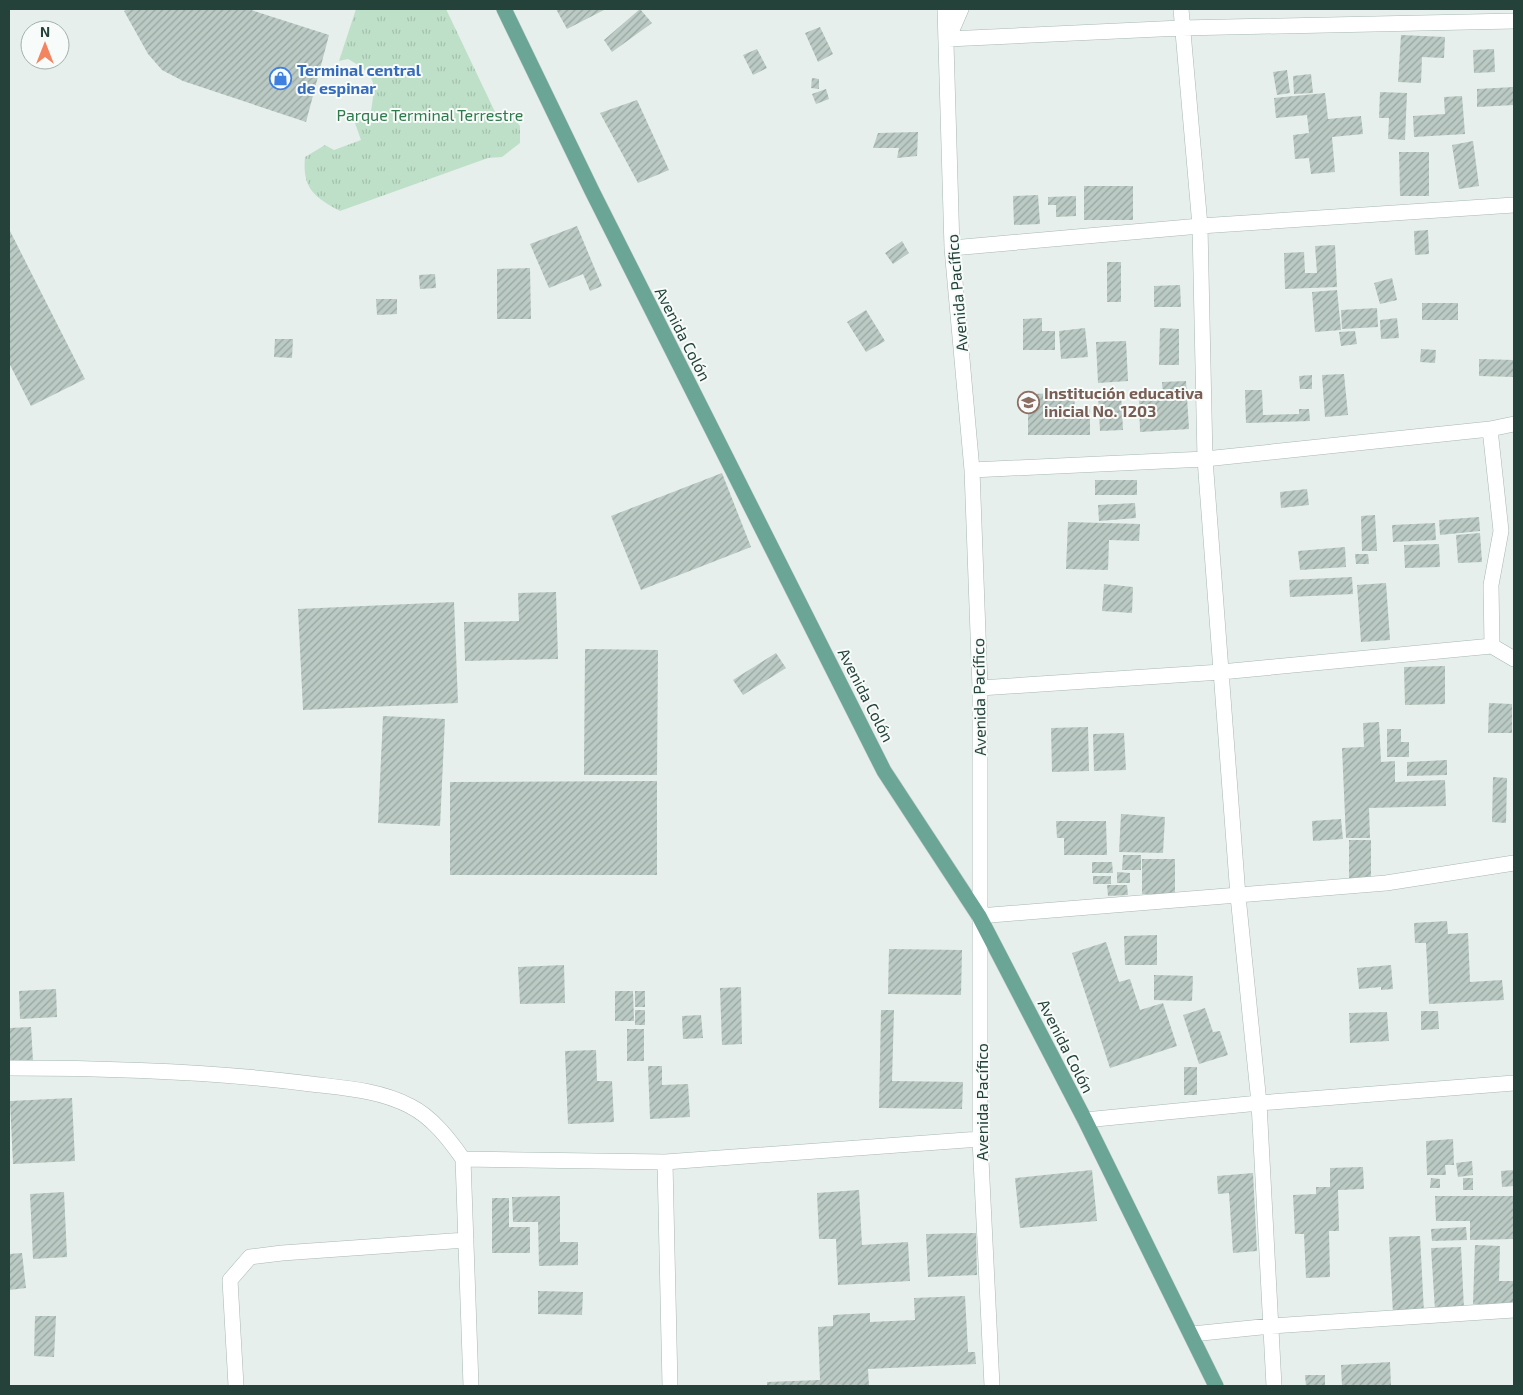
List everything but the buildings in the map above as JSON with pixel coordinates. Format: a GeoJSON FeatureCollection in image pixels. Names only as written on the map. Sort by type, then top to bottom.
{"type":"FeatureCollection","features":[{"type":"Feature","properties":{"kind":"main road","name":"Avenida Colón"},"geometry":{"type":"LineString","coordinates":[[504,9],[592,191],[884,771],[979,916],[1085,1120],[1216,1386]]}},
{"type":"Feature","properties":{"kind":"street","name":"Avenida Pacífico"},"geometry":{"type":"LineString","coordinates":[[945,9],[948,39],[952,248],[972,470],[980,688],[980,1139],[992,1386]]}},
{"type":"Feature","properties":{"kind":"street"},"geometry":{"type":"LineString","coordinates":[[961,9],[948,39],[1182,28],[1514,21]]}},
{"type":"Feature","properties":{"kind":"street"},"geometry":{"type":"LineString","coordinates":[[1181,9],[1200,226],[1206,459],[1238,896],[1259,1103],[1274,1386]]}},
{"type":"Feature","properties":{"kind":"street"},"geometry":{"type":"LineString","coordinates":[[952,248],[1200,226],[1514,205]]}},
{"type":"Feature","properties":{"kind":"street"},"geometry":{"type":"LineString","coordinates":[[972,470],[1206,459],[1490,429],[1514,424]]}},
{"type":"Feature","properties":{"kind":"street"},"geometry":{"type":"LineString","coordinates":[[1490,429],[1501,531],[1491,586],[1492,646]]}},
{"type":"Feature","properties":{"kind":"street"},"geometry":{"type":"LineString","coordinates":[[980,688],[1222,672],[1492,646],[1514,659]]}},
{"type":"Feature","properties":{"kind":"street"},"geometry":{"type":"LineString","coordinates":[[979,916],[1238,896],[1386,882],[1514,864]]}},
{"type":"Feature","properties":{"kind":"street"},"geometry":{"type":"LineString","coordinates":[[9,1068],[106,1068],[279,1079],[368,1091],[410,1106],[447,1136],[463,1159],[471,1386]]}},
{"type":"Feature","properties":{"kind":"street"},"geometry":{"type":"LineString","coordinates":[[1085,1120],[1259,1103],[1514,1083]]}},
{"type":"Feature","properties":{"kind":"street"},"geometry":{"type":"LineString","coordinates":[[463,1159],[665,1162],[980,1139]]}},
{"type":"Feature","properties":{"kind":"street"},"geometry":{"type":"LineString","coordinates":[[665,1162],[670,1386]]}},
{"type":"Feature","properties":{"kind":"street"},"geometry":{"type":"LineString","coordinates":[[236,1386],[230,1280],[250,1258],[282,1253],[466,1240]]}},
{"type":"Feature","properties":{"kind":"street"},"geometry":{"type":"LineString","coordinates":[[1192,1334],[1271,1326],[1514,1310]]}},
{"type":"Feature","properties":{"kind":"green space","name":"Parque Terminal Terrestre"},"geometry":{"type":"Polygon","coordinates":[[[356,9],[446,9],[496,114],[511,114],[520,126],[520,143],[502,157],[488,158],[340,211],[323,201],[308,184],[305,157],[325,145],[334,150],[361,140],[355,123],[371,111],[373,85],[369,74],[348,59],[339,61],[356,9]]]}},
{"type":"Feature","properties":{"kind":"place","name":"Terminal central de espinar"},"geometry":{"type":"Point","coordinates":[281,79]}},
{"type":"Feature","properties":{"kind":"place","name":"Institución educativa inicial No. 1203"},"geometry":{"type":"Point","coordinates":[1028,402]}}]}
